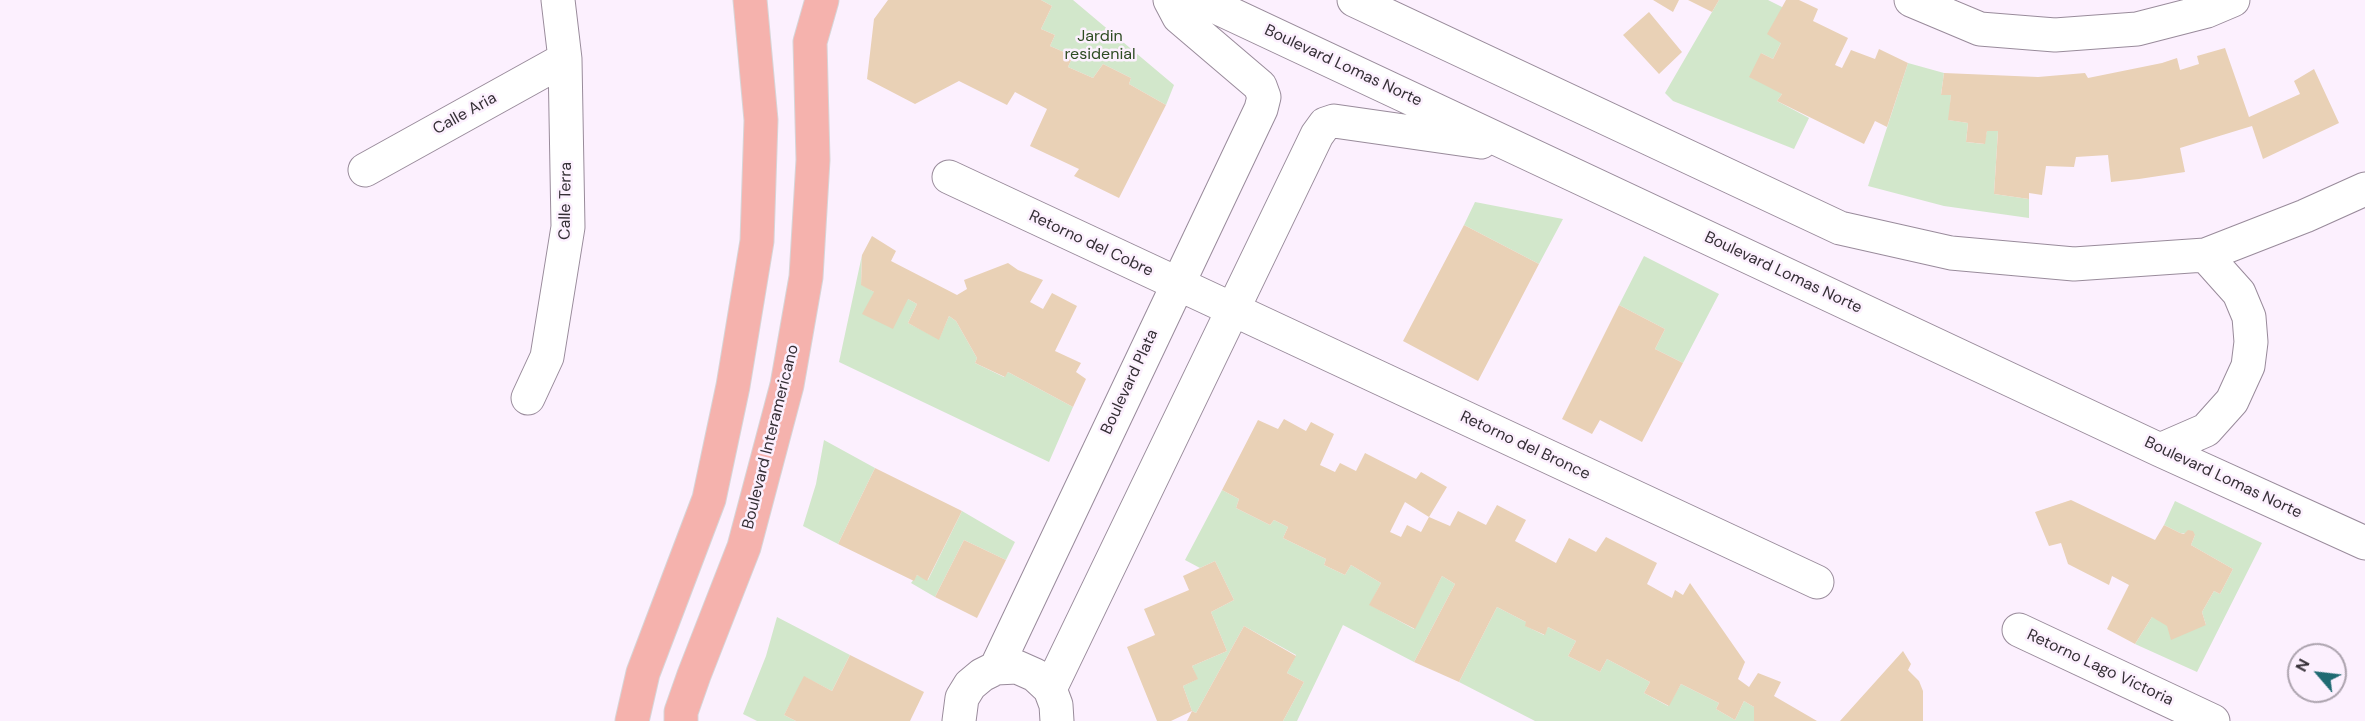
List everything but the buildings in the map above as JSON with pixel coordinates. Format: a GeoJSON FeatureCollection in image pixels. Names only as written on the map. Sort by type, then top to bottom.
{"type":"FeatureCollection","features":[{"type":"Feature","properties":{"kind":"main road"},"geometry":{"type":"LineString","coordinates":[[681,717],[632,721],[643,674],[709,499],[734,386],[757,241],[761,120],[750,0]]}},
{"type":"Feature","properties":{"kind":"main road","name":"Boulevard Interamericano"},"geometry":{"type":"LineString","coordinates":[[681,717],[694,675],[744,547],[788,385],[806,277],[813,160],[810,42],[822,0]]}},
{"type":"Feature","properties":{"kind":"street","name":"Calle Terra"},"geometry":{"type":"LineString","coordinates":[[528,398],[547,357],[568,227],[565,59],[558,0]]}},
{"type":"Feature","properties":{"kind":"street","name":"Boulevard Plata"},"geometry":{"type":"LineString","coordinates":[[996,668],[1261,109],[1264,97],[1260,86],[1179,17],[1170,0]]}},
{"type":"Feature","properties":{"kind":"street","name":"Boulevard Lomas Norte"},"geometry":{"type":"LineString","coordinates":[[1201,0],[2160,450],[2365,543]]}},
{"type":"Feature","properties":{"kind":"street"},"geometry":{"type":"LineString","coordinates":[[1354,0],[1840,228],[1952,253],[2074,264],[2205,255],[2305,216],[2365,189]]}},
{"type":"Feature","properties":{"kind":"street"},"geometry":{"type":"LineString","coordinates":[[1911,0],[1980,29],[2055,35],[2137,29],[2207,11],[2233,0]]}},
{"type":"Feature","properties":{"kind":"street","name":"Calle Aria"},"geometry":{"type":"LineString","coordinates":[[365,170],[565,59]]}},
{"type":"Feature","properties":{"kind":"street"},"geometry":{"type":"LineString","coordinates":[[1050,689],[1317,135],[1325,124],[1335,120],[1515,147]]}},
{"type":"Feature","properties":{"kind":"street","name":"Retorno del Cobre"},"geometry":{"type":"LineString","coordinates":[[949,177],[1234,310]]}},
{"type":"Feature","properties":{"kind":"street"},"geometry":{"type":"LineString","coordinates":[[2160,450],[2206,430],[2232,401],[2248,366],[2251,342],[2249,317],[2239,293],[2205,255]]}},
{"type":"Feature","properties":{"kind":"street","name":"Retorno del Bronce"},"geometry":{"type":"LineString","coordinates":[[1234,310],[1816,582]]}},
{"type":"Feature","properties":{"kind":"street","name":"Retorno Lago Victoria"},"geometry":{"type":"LineString","coordinates":[[2019,630],[2213,721]]}},
{"type":"Feature","properties":{"kind":"street"},"geometry":{"type":"LineString","coordinates":[[959,721],[962,698],[970,685],[982,675],[996,668],[1017,667],[1035,675],[1050,689],[1056,705],[1057,721]]}},
{"type":"Feature","properties":{"kind":"green space","name":"Jardin residenial"},"geometry":{"type":"Polygon","coordinates":[[[1041,0],[1073,0],[1174,85],[1166,105],[1129,84],[1131,78],[1103,64],[1093,78],[1068,67],[1073,56],[1050,46],[1055,35],[1041,29],[1052,6],[1041,0]]]}},
{"type":"Feature","properties":{"kind":"green space"},"geometry":{"type":"Polygon","coordinates":[[[1719,0],[1768,0],[1782,7],[1781,43],[1773,59],[1761,53],[1782,94],[1777,101],[1809,118],[1794,149],[1673,101],[1665,93],[1719,0]]]}},
{"type":"Feature","properties":{"kind":"green space"},"geometry":{"type":"Polygon","coordinates":[[[1908,63],[1944,73],[1941,95],[1951,95],[1949,120],[1968,123],[1966,142],[1984,144],[1987,131],[1998,131],[1994,194],[2029,199],[2029,218],[1944,206],[1868,186],[1908,63]]]}},
{"type":"Feature","properties":{"kind":"green space"},"geometry":{"type":"Polygon","coordinates":[[[1475,202],[1563,219],[1539,264],[1464,225],[1475,202]]]}},
{"type":"Feature","properties":{"kind":"green space"},"geometry":{"type":"Polygon","coordinates":[[[862,255],[861,284],[874,292],[908,299],[917,304],[908,323],[939,339],[949,316],[956,321],[977,358],[975,363],[1004,377],[1008,372],[1073,407],[1049,462],[839,362],[862,255]]]}},
{"type":"Feature","properties":{"kind":"green space"},"geometry":{"type":"Polygon","coordinates":[[[1644,256],[1719,294],[1683,363],[1655,349],[1665,329],[1619,305],[1644,256]]]}},
{"type":"Feature","properties":{"kind":"green space"},"geometry":{"type":"Polygon","coordinates":[[[824,440],[875,468],[838,544],[803,526],[816,484],[824,440]]]}},
{"type":"Feature","properties":{"kind":"green space"},"geometry":{"type":"Polygon","coordinates":[[[1222,490],[1239,499],[1236,508],[1270,525],[1274,520],[1288,527],[1283,538],[1326,559],[1324,565],[1345,575],[1351,565],[1381,583],[1370,605],[1414,629],[1442,576],[1455,584],[1414,662],[1343,625],[1297,721],[1283,721],[1304,682],[1287,673],[1296,655],[1244,626],[1196,713],[1192,711],[1183,686],[1197,679],[1192,666],[1227,651],[1211,612],[1234,600],[1215,561],[1200,568],[1185,560],[1222,490]]]}},
{"type":"Feature","properties":{"kind":"green space"},"geometry":{"type":"Polygon","coordinates":[[[2175,501],[2262,543],[2197,672],[2135,644],[2152,617],[2206,625],[2202,612],[2214,591],[2220,594],[2233,569],[2191,545],[2195,535],[2180,533],[2164,525],[2175,501]]]}},
{"type":"Feature","properties":{"kind":"green space"},"geometry":{"type":"Polygon","coordinates":[[[962,511],[1015,542],[1006,560],[964,540],[935,597],[911,583],[917,575],[928,580],[962,511]]]}},
{"type":"Feature","properties":{"kind":"green space"},"geometry":{"type":"Polygon","coordinates":[[[1497,607],[1526,622],[1526,626],[1544,635],[1548,627],[1576,641],[1568,656],[1600,672],[1607,659],[1650,682],[1644,693],[1668,706],[1681,684],[1719,703],[1716,709],[1735,720],[1744,701],[1754,707],[1754,721],[1535,721],[1459,682],[1497,607]]]}},
{"type":"Feature","properties":{"kind":"green space"},"geometry":{"type":"Polygon","coordinates":[[[777,617],[850,655],[832,691],[805,677],[784,715],[796,721],[757,721],[743,714],[766,656],[777,617]]]}}]}
